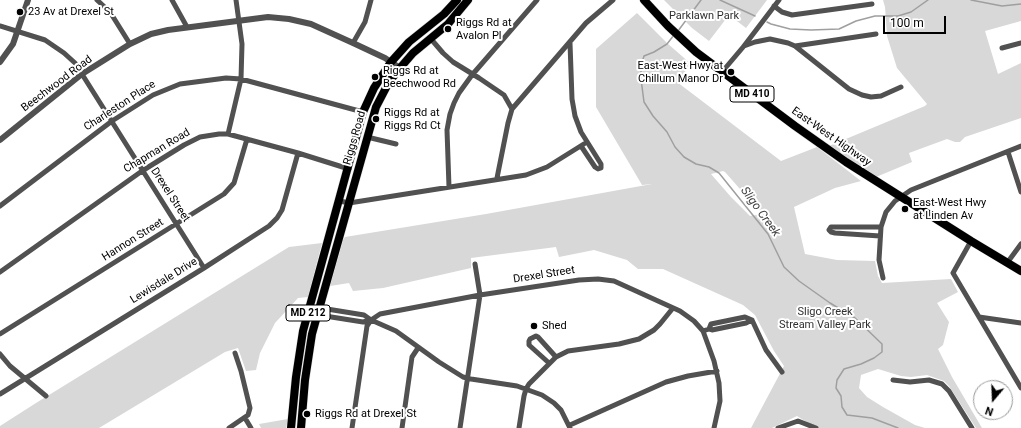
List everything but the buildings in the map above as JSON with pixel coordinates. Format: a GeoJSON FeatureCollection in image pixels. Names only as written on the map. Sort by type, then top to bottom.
{"type":"FeatureCollection","features":[{"type":"Feature","properties":{"kind":"main road","name":"Riggs Road"},"geometry":{"type":"LineString","coordinates":[[291,428],[299,353],[309,310],[349,169],[363,112],[374,88],[391,62],[409,42],[444,14],[457,0]]}},
{"type":"Feature","properties":{"kind":"main road","name":"Riggs Road"},"geometry":{"type":"LineString","coordinates":[[301,428],[310,346],[371,121],[389,82],[400,68],[413,53],[448,24],[468,0]]}},
{"type":"Feature","properties":{"kind":"main road","name":"East-West Highway"},"geometry":{"type":"LineString","coordinates":[[644,0],[679,37],[722,72],[776,112],[846,162],[971,241],[1021,270]]}},
{"type":"Feature","properties":{"kind":"street"},"geometry":{"type":"LineString","coordinates":[[0,62],[9,50],[18,31],[28,0]]}},
{"type":"Feature","properties":{"kind":"street"},"geometry":{"type":"LineString","coordinates":[[97,0],[110,12],[130,44]]}},
{"type":"Feature","properties":{"kind":"street"},"geometry":{"type":"LineString","coordinates":[[172,0],[186,27]]}},
{"type":"Feature","properties":{"kind":"street"},"geometry":{"type":"LineString","coordinates":[[228,134],[241,79],[242,51],[236,0]]}},
{"type":"Feature","properties":{"kind":"street"},"geometry":{"type":"LineString","coordinates":[[353,42],[365,22],[371,0]]}},
{"type":"Feature","properties":{"kind":"street"},"geometry":{"type":"LineString","coordinates":[[449,187],[447,135],[449,119],[459,93],[472,75],[537,0]]}},
{"type":"Feature","properties":{"kind":"street"},"geometry":{"type":"LineString","coordinates":[[498,178],[512,109],[586,23],[613,0]]}},
{"type":"Feature","properties":{"kind":"street"},"geometry":{"type":"LineString","coordinates":[[722,72],[744,46],[778,0]]}},
{"type":"Feature","properties":{"kind":"street"},"geometry":{"type":"LineString","coordinates":[[774,6],[782,12],[792,15],[872,4]]}},
{"type":"Feature","properties":{"kind":"street","name":"Beechwood Road"},"geometry":{"type":"LineString","coordinates":[[0,140],[82,74],[130,44],[151,34],[186,27],[268,17],[297,20],[353,42],[400,68]]}},
{"type":"Feature","properties":{"kind":"street","name":"Drexel Street"},"geometry":{"type":"LineString","coordinates":[[0,26],[38,37],[71,59],[112,121],[204,268]]}},
{"type":"Feature","properties":{"kind":"street"},"geometry":{"type":"LineString","coordinates":[[795,46],[876,34]]}},
{"type":"Feature","properties":{"kind":"street"},"geometry":{"type":"LineString","coordinates":[[431,38],[448,58],[504,95],[512,109]]}},
{"type":"Feature","properties":{"kind":"street"},"geometry":{"type":"LineString","coordinates":[[744,46],[770,39],[782,41],[795,46],[858,94],[881,96],[901,87]]}},
{"type":"Feature","properties":{"kind":"street"},"geometry":{"type":"LineString","coordinates":[[570,43],[572,98],[575,116],[577,124],[601,164],[599,169],[595,167],[581,146]]}},
{"type":"Feature","properties":{"kind":"street"},"geometry":{"type":"LineString","coordinates":[[1002,48],[1021,43]]}},
{"type":"Feature","properties":{"kind":"street","name":"Charleston Place"},"geometry":{"type":"LineString","coordinates":[[0,206],[112,121],[153,95],[175,85],[232,77],[363,112]]}},
{"type":"Feature","properties":{"kind":"street","name":"Chapman Road"},"geometry":{"type":"LineString","coordinates":[[0,272],[142,171],[192,140],[208,135],[228,134],[349,169]]}},
{"type":"Feature","properties":{"kind":"street"},"geometry":{"type":"LineString","coordinates":[[367,137],[396,144]]}},
{"type":"Feature","properties":{"kind":"street","name":"Hannon Street"},"geometry":{"type":"LineString","coordinates":[[0,334],[224,194],[232,186],[236,179],[247,139]]}},
{"type":"Feature","properties":{"kind":"street"},"geometry":{"type":"LineString","coordinates":[[340,201],[348,203],[518,176],[547,167],[587,142]]}},
{"type":"Feature","properties":{"kind":"street"},"geometry":{"type":"LineString","coordinates":[[883,278],[880,260],[881,227],[890,207],[901,196],[911,190],[1021,146]]}},
{"type":"Feature","properties":{"kind":"street"},"geometry":{"type":"LineString","coordinates":[[1008,152],[1021,192]]}},
{"type":"Feature","properties":{"kind":"street","name":"Lewisdale Drive"},"geometry":{"type":"LineString","coordinates":[[0,394],[269,226],[282,210],[298,153]]}},
{"type":"Feature","properties":{"kind":"street"},"geometry":{"type":"LineString","coordinates":[[880,236],[835,233],[829,230],[831,226],[881,227]]}},
{"type":"Feature","properties":{"kind":"street"},"geometry":{"type":"LineString","coordinates":[[971,241],[953,273],[1021,388]]}},
{"type":"Feature","properties":{"kind":"street"},"geometry":{"type":"LineString","coordinates":[[1007,263],[1021,244]]}},
{"type":"Feature","properties":{"kind":"street"},"geometry":{"type":"LineString","coordinates":[[460,428],[480,295],[475,264]]}},
{"type":"Feature","properties":{"kind":"street","name":"Drexel Street"},"geometry":{"type":"LineString","coordinates":[[371,320],[380,314],[480,295],[579,280],[604,279],[619,282],[673,308],[690,318],[703,331]]}},
{"type":"Feature","properties":{"kind":"street"},"geometry":{"type":"LineString","coordinates":[[519,428],[526,389],[529,384],[556,357],[576,349],[619,344],[639,339],[654,330],[673,308]]}},
{"type":"Feature","properties":{"kind":"street"},"geometry":{"type":"LineString","coordinates":[[309,310],[319,312],[327,309],[364,315],[371,320],[396,331],[448,368],[468,378],[517,386],[542,395],[554,403],[565,416],[570,427],[666,382],[688,376],[717,371]]}},
{"type":"Feature","properties":{"kind":"street"},"geometry":{"type":"LineString","coordinates":[[979,317],[1021,323]]}},
{"type":"Feature","properties":{"kind":"street"},"geometry":{"type":"LineString","coordinates":[[352,428],[367,326],[371,320]]}},
{"type":"Feature","properties":{"kind":"street"},"geometry":{"type":"LineString","coordinates":[[714,428],[719,409],[720,394],[717,371],[703,331],[746,323],[752,320],[766,350],[782,372]]}},
{"type":"Feature","properties":{"kind":"street"},"geometry":{"type":"LineString","coordinates":[[549,363],[529,345],[530,339],[536,336],[538,337],[556,357]]}},
{"type":"Feature","properties":{"kind":"street"},"geometry":{"type":"LineString","coordinates":[[402,428],[412,357],[418,348]]}},
{"type":"Feature","properties":{"kind":"street"},"geometry":{"type":"LineString","coordinates":[[0,354],[10,366],[46,396]]}},
{"type":"Feature","properties":{"kind":"street"},"geometry":{"type":"LineString","coordinates":[[229,428],[248,415],[249,404],[235,354]]}},
{"type":"Feature","properties":{"kind":"street"},"geometry":{"type":"LineString","coordinates":[[893,380],[910,382],[929,380],[942,384],[949,391],[972,428]]}},
{"type":"Feature","properties":{"kind":"street"},"geometry":{"type":"LineString","coordinates":[[245,418],[251,428]]}},
{"type":"Feature","properties":{"kind":"street"},"geometry":{"type":"LineString","coordinates":[[778,428],[798,421],[816,428]]}},
{"type":"Feature","properties":{"kind":"green space","name":"Parklawn Park"},"geometry":{"type":"Polygon","coordinates":[[[664,0],[767,0],[746,28],[729,15],[709,41],[692,28],[664,0]]]}},
{"type":"Feature","properties":{"kind":"green space"},"geometry":{"type":"Polygon","coordinates":[[[883,0],[1021,0],[1021,21],[985,31],[998,74],[1021,63],[1021,118],[965,137],[960,142],[947,139],[909,153],[912,162],[876,177],[829,146],[927,104],[897,68],[887,36],[885,7],[883,0]]]}},
{"type":"Feature","properties":{"kind":"green space","name":"Sligo Creek Stream Valley Park"},"geometry":{"type":"Polygon","coordinates":[[[637,13],[667,43],[691,64],[677,82],[781,161],[817,147],[861,181],[835,188],[794,207],[805,254],[837,260],[875,261],[878,276],[882,283],[951,279],[958,292],[937,303],[949,322],[943,345],[938,349],[952,377],[973,413],[973,420],[977,420],[982,428],[976,428],[949,386],[944,381],[927,375],[911,377],[901,376],[878,369],[861,375],[859,388],[867,397],[883,407],[915,425],[925,428],[816,428],[797,416],[772,428],[751,428],[784,366],[774,351],[755,315],[743,305],[663,269],[638,269],[627,260],[594,250],[559,257],[556,247],[471,258],[471,268],[383,288],[353,291],[349,283],[330,286],[345,237],[486,214],[652,184],[642,185],[596,107],[596,49],[637,13]],[[723,171],[711,174],[750,216],[762,214],[725,172],[723,171]]]}},
{"type":"Feature","properties":{"kind":"green space"},"geometry":{"type":"Polygon","coordinates":[[[322,243],[308,297],[298,298],[275,323],[260,353],[256,370],[246,371],[238,348],[225,352],[99,428],[0,428],[0,426],[36,403],[289,247],[322,243]]]}},
{"type":"Feature","properties":{"kind":"green space"},"geometry":{"type":"Polygon","coordinates":[[[288,419],[286,428],[261,428],[259,424],[288,419]]]}},
{"type":"Feature","properties":{"kind":"waterway","name":"Sligo Creek"},"geometry":{"type":"LineString","coordinates":[[678,31],[701,0]]}},
{"type":"Feature","properties":{"kind":"waterway"},"geometry":{"type":"LineString","coordinates":[[720,0],[755,16]]}},
{"type":"Feature","properties":{"kind":"waterway"},"geometry":{"type":"LineString","coordinates":[[767,22],[790,29],[839,29],[856,21],[875,16],[898,16],[911,12],[928,0]]}},
{"type":"Feature","properties":{"kind":"waterway"},"geometry":{"type":"LineString","coordinates":[[971,0],[1002,6],[1021,4]]}},
{"type":"Feature","properties":{"kind":"waterway","name":"Sligo Creek"},"geometry":{"type":"LineString","coordinates":[[674,35],[667,44],[644,56],[641,66],[644,102],[653,116],[667,132],[675,147],[684,157],[696,164],[709,167],[719,173],[768,234],[784,267],[799,281],[830,303],[855,318],[882,344],[882,352],[874,358],[844,369],[837,380],[836,388],[841,396],[842,407],[847,415],[872,418],[898,428]]}},
{"type":"Feature","properties":{"kind":"place","name":"23 Av at Drexel St"},"geometry":{"type":"Point","coordinates":[20,12]}},
{"type":"Feature","properties":{"kind":"place","name":"Riggs Rd at Avalon Pl"},"geometry":{"type":"Point","coordinates":[448,29]}},
{"type":"Feature","properties":{"kind":"place","name":"East-West Hwy at Chillum Manor Dr"},"geometry":{"type":"Point","coordinates":[731,72]}},
{"type":"Feature","properties":{"kind":"place","name":"Riggs Rd at Beechwood Rd"},"geometry":{"type":"Point","coordinates":[375,77]}},
{"type":"Feature","properties":{"kind":"place","name":"Riggs Rd at Riggs Rd Ct"},"geometry":{"type":"Point","coordinates":[376,119]}},
{"type":"Feature","properties":{"kind":"place","name":"East-West Hwy at Linden Av"},"geometry":{"type":"Point","coordinates":[905,209]}},
{"type":"Feature","properties":{"kind":"place","name":"Shed"},"geometry":{"type":"Point","coordinates":[534,326]}},
{"type":"Feature","properties":{"kind":"place","name":"Riggs Rd at Drexel St"},"geometry":{"type":"Point","coordinates":[307,414]}}]}
